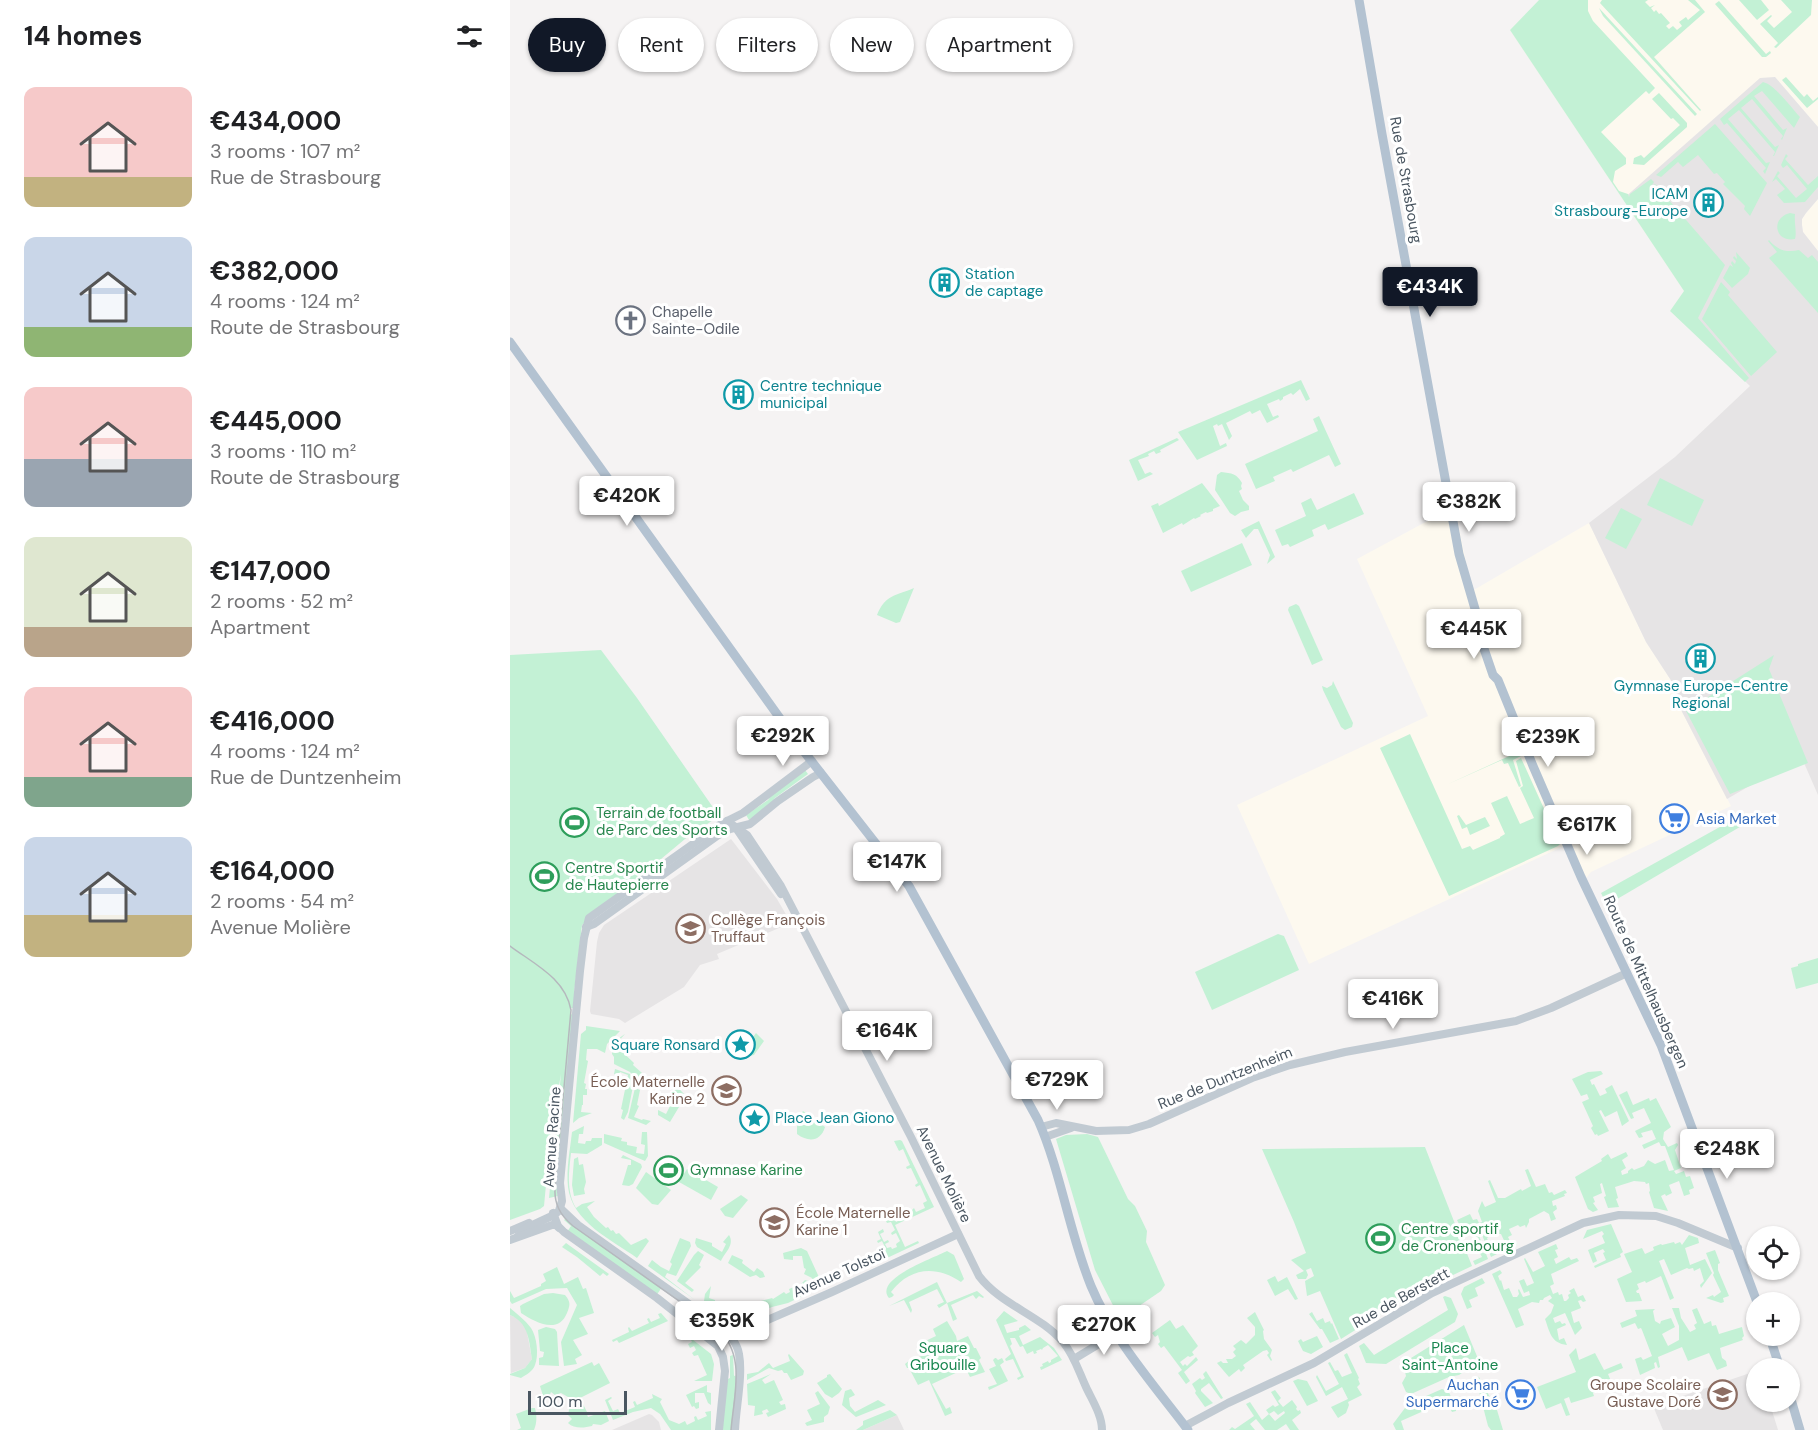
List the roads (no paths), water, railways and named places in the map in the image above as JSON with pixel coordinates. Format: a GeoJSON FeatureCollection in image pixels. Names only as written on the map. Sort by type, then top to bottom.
{"type":"FeatureCollection","features":[{"type":"Feature","properties":{"kind":"main road","name":"Rue de Strasbourg"},"geometry":{"type":"LineString","coordinates":[[1359,0],[1459,554],[1480,626],[1481,640],[1498,680]]}},
{"type":"Feature","properties":{"kind":"main road"},"geometry":{"type":"LineString","coordinates":[[510,342],[617,489],[724,643],[909,886],[1043,1132],[1090,1284],[1099,1303],[1116,1332],[1186,1428]]}},
{"type":"Feature","properties":{"kind":"main road","name":"Route de Mittelhausbergen"},"geometry":{"type":"LineString","coordinates":[[1498,680],[1581,877],[1661,1045],[1753,1292]]}},
{"type":"Feature","properties":{"kind":"main road"},"geometry":{"type":"LineString","coordinates":[[1795,1412],[1800,1430]]}},
{"type":"Feature","properties":{"kind":"street"},"geometry":{"type":"LineString","coordinates":[[586,927],[589,918],[721,824],[742,813],[812,761]]}},
{"type":"Feature","properties":{"kind":"street"},"geometry":{"type":"LineString","coordinates":[[586,927],[594,924],[717,836],[750,824],[778,801],[821,773]]}},
{"type":"Feature","properties":{"kind":"street","name":"Avenue Molière"},"geometry":{"type":"LineString","coordinates":[[728,821],[747,835],[772,871],[916,1146],[979,1276],[1058,1337],[1069,1350],[1099,1415],[1102,1430]]}},
{"type":"Feature","properties":{"kind":"street","name":"Avenue Racine"},"geometry":{"type":"LineString","coordinates":[[560,1229],[555,1212],[562,1199],[560,1183],[586,927]]}},
{"type":"Feature","properties":{"kind":"street","name":"Rue de Duntzenheim"},"geometry":{"type":"LineString","coordinates":[[1043,1132],[1056,1123],[1107,1132],[1128,1130],[1149,1124],[1258,1076],[1290,1065],[1345,1052],[1516,1021],[1551,1008],[1627,973]]}},
{"type":"Feature","properties":{"kind":"street"},"geometry":{"type":"LineString","coordinates":[[510,1231],[555,1212]]}},
{"type":"Feature","properties":{"kind":"street"},"geometry":{"type":"LineString","coordinates":[[518,1236],[526,1228],[555,1212]]}},
{"type":"Feature","properties":{"kind":"street","name":"Avenue Racine"},"geometry":{"type":"LineString","coordinates":[[555,1212],[575,1222],[730,1335]]}},
{"type":"Feature","properties":{"kind":"street","name":"Rue de Berstett"},"geometry":{"type":"LineString","coordinates":[[1186,1428],[1228,1403],[1314,1363],[1432,1293],[1583,1223],[1619,1215],[1656,1216],[1678,1222],[1738,1248]]}},
{"type":"Feature","properties":{"kind":"street"},"geometry":{"type":"LineString","coordinates":[[510,1240],[554,1224],[711,1339],[721,1351],[725,1371],[720,1430]]}},
{"type":"Feature","properties":{"kind":"street","name":"Avenue Tolstoï"},"geometry":{"type":"LineString","coordinates":[[730,1335],[958,1234]]}},
{"type":"Feature","properties":{"kind":"street"},"geometry":{"type":"LineString","coordinates":[[1074,1359],[1116,1332]]}},
{"type":"Feature","properties":{"kind":"street"},"geometry":{"type":"LineString","coordinates":[[711,1339],[719,1340],[730,1335]]}},
{"type":"Feature","properties":{"kind":"street"},"geometry":{"type":"LineString","coordinates":[[721,1351],[730,1335]]}},
{"type":"Feature","properties":{"kind":"street"},"geometry":{"type":"LineString","coordinates":[[730,1335],[739,1352],[740,1365],[735,1430]]}},
{"type":"Feature","properties":{"kind":"tram line"},"geometry":{"type":"LineString","coordinates":[[510,946],[555,980],[568,999],[571,1010],[555,1187],[559,1209],[573,1226],[716,1327],[726,1338],[732,1349],[736,1375],[731,1430]]}},
{"type":"Feature","properties":{"kind":"place","name":"ICAM Strasbourg-Europe"},"geometry":{"type":"Point","coordinates":[1709,203]}},
{"type":"Feature","properties":{"kind":"place","name":"Station de captage"},"geometry":{"type":"Point","coordinates":[944,283]}},
{"type":"Feature","properties":{"kind":"place","name":"Chapelle Sainte-Odile"},"geometry":{"type":"Point","coordinates":[631,321]}},
{"type":"Feature","properties":{"kind":"place","name":"Centre technique municipal"},"geometry":{"type":"Point","coordinates":[739,395]}},
{"type":"Feature","properties":{"kind":"place","name":"Gymnase Europe-Centre Regional"},"geometry":{"type":"Point","coordinates":[1701,659]}},
{"type":"Feature","properties":{"kind":"place","name":"Asia Market"},"geometry":{"type":"Point","coordinates":[1675,819]}},
{"type":"Feature","properties":{"kind":"place","name":"Terrain de football de Parc des Sports"},"geometry":{"type":"Point","coordinates":[575,822]}},
{"type":"Feature","properties":{"kind":"place","name":"Centre Sportif de Hautepierre"},"geometry":{"type":"Point","coordinates":[544,877]}},
{"type":"Feature","properties":{"kind":"place","name":"Collège François Truffaut"},"geometry":{"type":"Point","coordinates":[690,929]}},
{"type":"Feature","properties":{"kind":"place","name":"Square Ronsard"},"geometry":{"type":"Point","coordinates":[741,1045]}},
{"type":"Feature","properties":{"kind":"place","name":"École Maternelle Karine 2"},"geometry":{"type":"Point","coordinates":[726,1091]}},
{"type":"Feature","properties":{"kind":"place","name":"Place Jean Giono"},"geometry":{"type":"Point","coordinates":[754,1118]}},
{"type":"Feature","properties":{"kind":"place","name":"Gymnase Karine"},"geometry":{"type":"Point","coordinates":[669,1170]}},
{"type":"Feature","properties":{"kind":"place","name":"École Maternelle Karine 1"},"geometry":{"type":"Point","coordinates":[775,1222]}},
{"type":"Feature","properties":{"kind":"place","name":"Centre sportif de Cronenbourg"},"geometry":{"type":"Point","coordinates":[1380,1238]}},
{"type":"Feature","properties":{"kind":"place","name":"Auchan Supermarché"},"geometry":{"type":"Point","coordinates":[1520,1394]}},
{"type":"Feature","properties":{"kind":"place","name":"Groupe Scolaire Gustave Doré"},"geometry":{"type":"Point","coordinates":[1722,1394]}},
{"type":"Feature","properties":{"kind":"park label","name":"Square Gribouille"},"geometry":{"type":"Point","coordinates":[943,1356]}},
{"type":"Feature","properties":{"kind":"park label","name":"Place Saint-Antoine"},"geometry":{"type":"Point","coordinates":[1450,1356]}}]}
